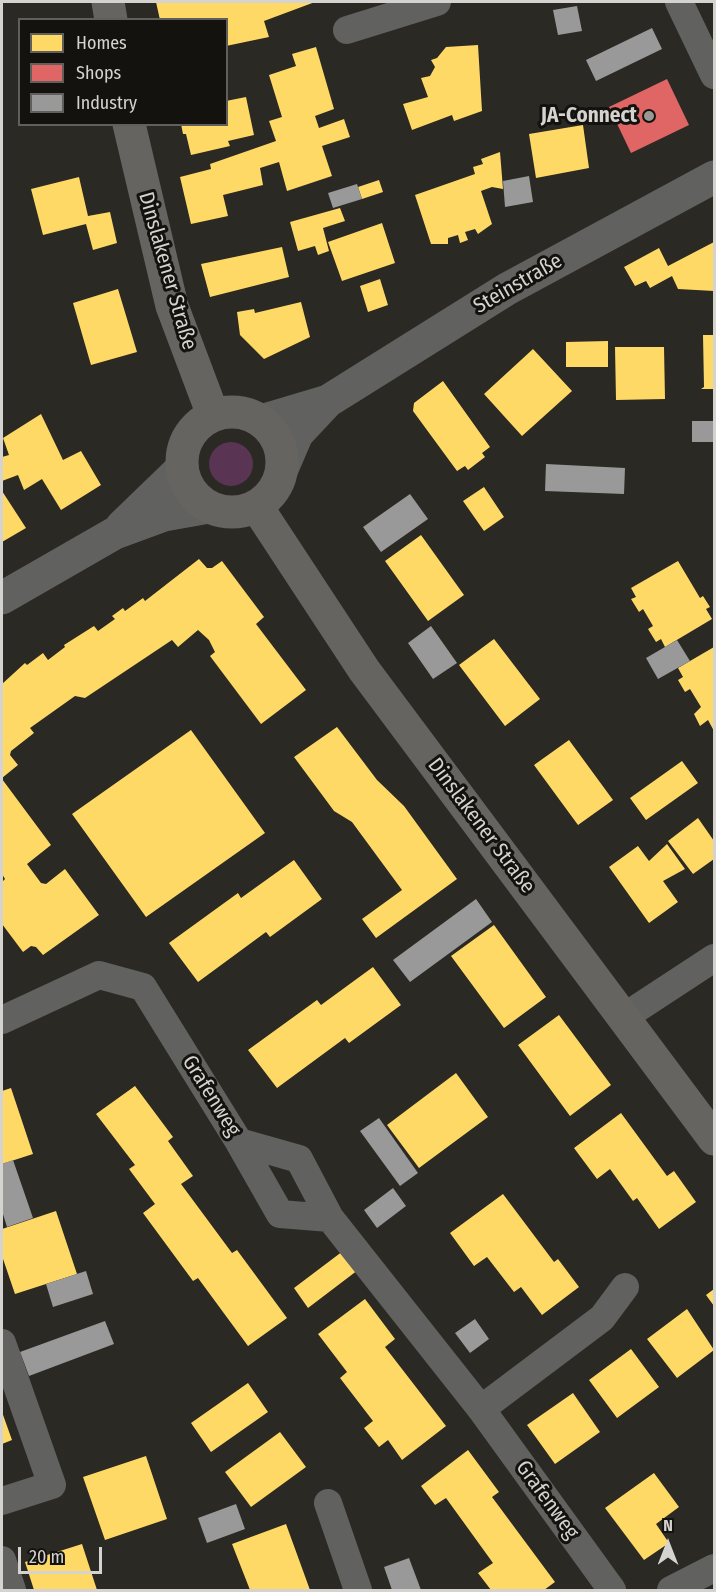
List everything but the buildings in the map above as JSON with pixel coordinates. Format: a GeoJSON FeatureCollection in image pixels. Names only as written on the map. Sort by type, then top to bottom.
{"type":"FeatureCollection","features":[{"type":"Feature","properties":{"kind":"main road"},"geometry":{"type":"LineString","coordinates":[[108,2],[111,18]]}},
{"type":"Feature","properties":{"kind":"main road","name":"Dinslakener Straße"},"geometry":{"type":"LineString","coordinates":[[129,126],[172,306],[213,416]]}},
{"type":"Feature","properties":{"kind":"main road"},"geometry":{"type":"LineString","coordinates":[[229,412],[246,414],[261,421],[273,432],[281,448],[282,469],[279,482],[270,496],[256,507],[241,513],[225,513],[209,507],[196,498],[186,484],[182,468],[182,452],[188,436],[199,424],[213,416],[229,412]]}},
{"type":"Feature","properties":{"kind":"main road","name":"Dinslakener Straße"},"geometry":{"type":"LineString","coordinates":[[256,507],[364,670],[714,1139]]}},
{"type":"Feature","properties":{"kind":"street"},"geometry":{"type":"LineString","coordinates":[[347,30],[436,2]]}},
{"type":"Feature","properties":{"kind":"street"},"geometry":{"type":"LineString","coordinates":[[679,2],[714,75]]}},
{"type":"Feature","properties":{"kind":"street","name":"Steinstraße"},"geometry":{"type":"LineString","coordinates":[[282,469],[297,434],[328,401],[507,289],[714,177]]}},
{"type":"Feature","properties":{"kind":"street","name":"Steinstraße"},"geometry":{"type":"LineString","coordinates":[[261,421],[328,401]]}},
{"type":"Feature","properties":{"kind":"street"},"geometry":{"type":"LineString","coordinates":[[114,533],[182,468]]}},
{"type":"Feature","properties":{"kind":"street"},"geometry":{"type":"LineString","coordinates":[[2,598],[114,533],[164,515],[209,507]]}},
{"type":"Feature","properties":{"kind":"street"},"geometry":{"type":"LineString","coordinates":[[624,1017],[714,958]]}},
{"type":"Feature","properties":{"kind":"street","name":"Grafenweg"},"geometry":{"type":"LineString","coordinates":[[2,1020],[99,975],[143,987],[239,1142],[299,1159],[330,1218],[481,1409],[612,1590]]}},
{"type":"Feature","properties":{"kind":"street"},"geometry":{"type":"LineString","coordinates":[[239,1142],[280,1214],[330,1218]]}},
{"type":"Feature","properties":{"kind":"street"},"geometry":{"type":"LineString","coordinates":[[481,1409],[602,1318],[625,1287]]}},
{"type":"Feature","properties":{"kind":"street"},"geometry":{"type":"LineString","coordinates":[[2,1345],[52,1485],[2,1501]]}},
{"type":"Feature","properties":{"kind":"street"},"geometry":{"type":"LineString","coordinates":[[328,1503],[358,1590]]}},
{"type":"Feature","properties":{"kind":"street"},"geometry":{"type":"LineString","coordinates":[[2,1560],[12,1590]]}},
{"type":"Feature","properties":{"kind":"street"},"geometry":{"type":"LineString","coordinates":[[671,1590],[714,1568]]}},
{"type":"Feature","properties":{"kind":"shaded area"},"geometry":{"type":"Polygon","coordinates":[[[231,442],[247,448],[253,464],[247,480],[231,486],[215,480],[209,464],[215,448],[231,442]]]}},
{"type":"Feature","properties":{"kind":"place","name":"JA-Connect"},"geometry":{"type":"Point","coordinates":[649,116]}}]}
